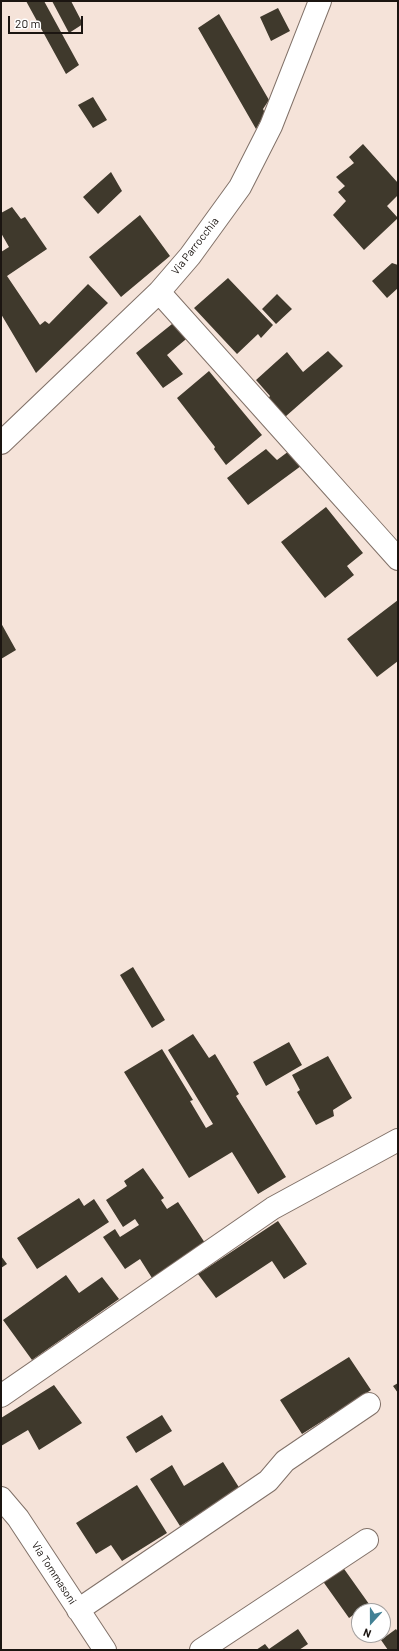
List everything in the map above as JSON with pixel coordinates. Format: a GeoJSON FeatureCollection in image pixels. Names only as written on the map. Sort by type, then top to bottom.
{"type":"FeatureCollection","features":[{"type":"Feature","properties":{"kind":"street","name":"Via Parrocchia"},"geometry":{"type":"LineString","coordinates":[[1,443],[159,292],[190,256],[240,187],[271,126],[320,1]]}},
{"type":"Feature","properties":{"kind":"street"},"geometry":{"type":"LineString","coordinates":[[159,292],[398,559]]}},
{"type":"Feature","properties":{"kind":"street"},"geometry":{"type":"LineString","coordinates":[[1,1396],[273,1208],[398,1140]]}},
{"type":"Feature","properties":{"kind":"street"},"geometry":{"type":"LineString","coordinates":[[78,1610],[268,1481],[285,1461],[368,1404]]}},
{"type":"Feature","properties":{"kind":"street","name":"Via Tommasoni"},"geometry":{"type":"LineString","coordinates":[[1,1498],[18,1518],[105,1650]]}},
{"type":"Feature","properties":{"kind":"street"},"geometry":{"type":"LineString","coordinates":[[201,1650],[367,1540]]}},
{"type":"Feature","properties":{"kind":"building"},"geometry":{"type":"Polygon","coordinates":[[[26,1],[44,1],[79,65],[66,74],[26,1]]]}},
{"type":"Feature","properties":{"kind":"building"},"geometry":{"type":"Polygon","coordinates":[[[52,1],[71,1],[83,24],[69,33],[52,1]]]}},
{"type":"Feature","properties":{"kind":"building"},"geometry":{"type":"Polygon","coordinates":[[[278,8],[290,31],[271,41],[260,17],[278,8]]]}},
{"type":"Feature","properties":{"kind":"building"},"geometry":{"type":"Polygon","coordinates":[[[219,14],[269,100],[263,109],[265,113],[256,129],[198,28],[219,14]]]}},
{"type":"Feature","properties":{"kind":"building"},"geometry":{"type":"Polygon","coordinates":[[[93,97],[107,120],[93,128],[78,105],[93,97]]]}},
{"type":"Feature","properties":{"kind":"building"},"geometry":{"type":"Polygon","coordinates":[[[363,144],[398,183],[398,195],[387,206],[398,218],[364,250],[333,215],[346,201],[338,192],[345,186],[336,177],[354,163],[349,157],[363,144]]]}},
{"type":"Feature","properties":{"kind":"building"},"geometry":{"type":"Polygon","coordinates":[[[111,172],[122,191],[98,214],[83,197],[111,172]]]}},
{"type":"Feature","properties":{"kind":"building"},"geometry":{"type":"Polygon","coordinates":[[[12,207],[21,219],[25,217],[47,249],[7,276],[40,325],[45,321],[49,324],[88,284],[108,303],[36,373],[1,314],[1,252],[9,247],[1,233],[1,213],[12,207]]]}},
{"type":"Feature","properties":{"kind":"building"},"geometry":{"type":"Polygon","coordinates":[[[140,215],[170,256],[121,297],[89,257],[140,215]]]}},
{"type":"Feature","properties":{"kind":"building"},"geometry":{"type":"Polygon","coordinates":[[[392,263],[398,265],[398,288],[387,298],[372,281],[392,263]]]}},
{"type":"Feature","properties":{"kind":"building"},"geometry":{"type":"Polygon","coordinates":[[[228,278],[273,325],[261,338],[258,334],[237,354],[194,308],[228,278]]]}},
{"type":"Feature","properties":{"kind":"building"},"geometry":{"type":"Polygon","coordinates":[[[277,294],[292,309],[276,324],[262,309],[277,294]]]}},
{"type":"Feature","properties":{"kind":"building"},"geometry":{"type":"Polygon","coordinates":[[[177,320],[191,335],[167,355],[183,374],[163,388],[136,353],[177,320]]]}},
{"type":"Feature","properties":{"kind":"building"},"geometry":{"type":"Polygon","coordinates":[[[328,351],[343,366],[285,417],[267,400],[270,396],[256,380],[287,352],[303,372],[328,351]]]}},
{"type":"Feature","properties":{"kind":"building"},"geometry":{"type":"Polygon","coordinates":[[[209,371],[262,435],[226,465],[214,449],[215,447],[177,398],[209,371]]]}},
{"type":"Feature","properties":{"kind":"building"},"geometry":{"type":"Polygon","coordinates":[[[293,448],[305,463],[248,505],[227,478],[266,449],[277,460],[293,448]]]}},
{"type":"Feature","properties":{"kind":"building"},"geometry":{"type":"Polygon","coordinates":[[[326,507],[363,553],[347,566],[354,575],[325,598],[281,542],[326,507]]]}},
{"type":"Feature","properties":{"kind":"building"},"geometry":{"type":"Polygon","coordinates":[[[398,600],[398,661],[377,677],[347,639],[398,600]]]}},
{"type":"Feature","properties":{"kind":"building"},"geometry":{"type":"Polygon","coordinates":[[[1,623],[16,650],[1,659],[1,623]]]}},
{"type":"Feature","properties":{"kind":"building"},"geometry":{"type":"Polygon","coordinates":[[[133,967],[165,1020],[152,1028],[120,975],[133,967]]]}},
{"type":"Feature","properties":{"kind":"building"},"geometry":{"type":"Polygon","coordinates":[[[193,1034],[209,1058],[215,1054],[239,1094],[236,1096],[286,1177],[258,1194],[232,1152],[189,1178],[124,1072],[162,1049],[193,1100],[190,1101],[206,1128],[213,1124],[168,1050],[193,1034]]]}},
{"type":"Feature","properties":{"kind":"building"},"geometry":{"type":"Polygon","coordinates":[[[289,1042],[302,1065],[266,1086],[253,1062],[289,1042]]]}},
{"type":"Feature","properties":{"kind":"building"},"geometry":{"type":"Polygon","coordinates":[[[328,1056],[352,1098],[333,1110],[334,1116],[316,1125],[297,1092],[300,1090],[292,1075],[328,1056]]]}},
{"type":"Feature","properties":{"kind":"building"},"geometry":{"type":"Polygon","coordinates":[[[143,1168],[164,1198],[161,1200],[167,1209],[178,1202],[205,1243],[152,1278],[140,1259],[125,1269],[103,1237],[115,1229],[120,1237],[139,1225],[135,1219],[123,1227],[106,1200],[127,1186],[124,1181],[143,1168]]]}},
{"type":"Feature","properties":{"kind":"building"},"geometry":{"type":"Polygon","coordinates":[[[79,1198],[84,1206],[94,1199],[109,1222],[37,1269],[17,1238],[79,1198]]]}},
{"type":"Feature","properties":{"kind":"building"},"geometry":{"type":"Polygon","coordinates":[[[278,1221],[307,1264],[284,1279],[272,1261],[216,1298],[198,1274],[278,1221]]]}},
{"type":"Feature","properties":{"kind":"building"},"geometry":{"type":"Polygon","coordinates":[[[1,1256],[7,1264],[1,1268],[1,1256]]]}},
{"type":"Feature","properties":{"kind":"building"},"geometry":{"type":"Polygon","coordinates":[[[66,1275],[79,1293],[102,1277],[119,1299],[32,1360],[3,1320],[66,1275]]]}},
{"type":"Feature","properties":{"kind":"building"},"geometry":{"type":"Polygon","coordinates":[[[349,1357],[371,1390],[302,1434],[280,1400],[349,1357]]]}},
{"type":"Feature","properties":{"kind":"building"},"geometry":{"type":"Polygon","coordinates":[[[398,1383],[398,1393],[393,1386],[398,1383]]]}},
{"type":"Feature","properties":{"kind":"building"},"geometry":{"type":"Polygon","coordinates":[[[54,1385],[82,1423],[39,1450],[28,1430],[1,1446],[1,1418],[54,1385]]]}},
{"type":"Feature","properties":{"kind":"building"},"geometry":{"type":"Polygon","coordinates":[[[162,1415],[172,1431],[136,1453],[126,1437],[162,1415]]]}},
{"type":"Feature","properties":{"kind":"building"},"geometry":{"type":"Polygon","coordinates":[[[223,1462],[240,1489],[180,1526],[150,1479],[172,1465],[184,1486],[223,1462]]]}},
{"type":"Feature","properties":{"kind":"building"},"geometry":{"type":"Polygon","coordinates":[[[137,1485],[167,1533],[122,1561],[111,1545],[96,1554],[76,1523],[137,1485]]]}},
{"type":"Feature","properties":{"kind":"building"},"geometry":{"type":"Polygon","coordinates":[[[342,1566],[368,1603],[351,1603],[351,1617],[349,1618],[322,1580],[342,1566]]]}},
{"type":"Feature","properties":{"kind":"building"},"geometry":{"type":"Polygon","coordinates":[[[298,1629],[308,1644],[299,1650],[256,1650],[265,1644],[269,1649],[298,1629]]]}},
{"type":"Feature","properties":{"kind":"building"},"geometry":{"type":"Polygon","coordinates":[[[396,1629],[398,1632],[398,1650],[388,1650],[383,1643],[391,1643],[391,1633],[396,1629]]]}}]}
